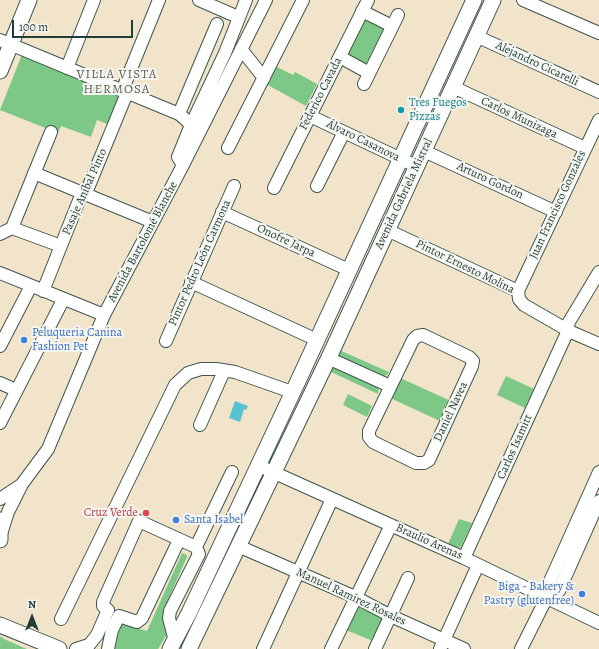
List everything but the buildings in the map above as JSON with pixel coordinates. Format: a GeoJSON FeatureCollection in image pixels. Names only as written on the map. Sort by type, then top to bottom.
{"type":"FeatureCollection","features":[{"type":"Feature","properties":{"kind":"main road"},"geometry":{"type":"LineString","coordinates":[[0,71],[6,42],[29,0]]}},
{"type":"Feature","properties":{"kind":"main road","name":"Avenida Gabriela Mistral"},"geometry":{"type":"LineString","coordinates":[[173,645],[401,160],[474,0]]}},
{"type":"Feature","properties":{"kind":"main road","name":"Avenida Gabriela Mistral"},"geometry":{"type":"LineString","coordinates":[[189,649],[328,358],[493,0]]}},
{"type":"Feature","properties":{"kind":"main road"},"geometry":{"type":"LineString","coordinates":[[0,625],[59,649]]}},
{"type":"Feature","properties":{"kind":"street"},"geometry":{"type":"LineString","coordinates":[[67,68],[94,0]]}},
{"type":"Feature","properties":{"kind":"street","name":"Pasaje Aníbal Pinto"},"geometry":{"type":"LineString","coordinates":[[43,291],[80,198],[85,194],[159,0]]}},
{"type":"Feature","properties":{"kind":"street"},"geometry":{"type":"LineString","coordinates":[[199,0],[238,17]]}},
{"type":"Feature","properties":{"kind":"street"},"geometry":{"type":"LineString","coordinates":[[183,165],[178,156],[225,53],[246,0]]}},
{"type":"Feature","properties":{"kind":"street","name":"Avenida Bartolomé Blanche"},"geometry":{"type":"LineString","coordinates":[[0,532],[22,484],[48,449],[104,315],[183,165],[266,0]]}},
{"type":"Feature","properties":{"kind":"street"},"geometry":{"type":"LineString","coordinates":[[228,148],[303,0]]}},
{"type":"Feature","properties":{"kind":"street","name":"Federico Cavada"},"geometry":{"type":"LineString","coordinates":[[274,188],[368,0]]}},
{"type":"Feature","properties":{"kind":"street"},"geometry":{"type":"LineString","coordinates":[[523,0],[599,33]]}},
{"type":"Feature","properties":{"kind":"street"},"geometry":{"type":"LineString","coordinates":[[362,11],[395,21],[364,84]]}},
{"type":"Feature","properties":{"kind":"street"},"geometry":{"type":"LineString","coordinates":[[179,114],[217,24]]}},
{"type":"Feature","properties":{"kind":"street","name":"Alejandro Cicarelli"},"geometry":{"type":"LineString","coordinates":[[476,36],[599,92]]}},
{"type":"Feature","properties":{"kind":"street"},"geometry":{"type":"LineString","coordinates":[[6,42],[179,114],[191,125]]}},
{"type":"Feature","properties":{"kind":"street"},"geometry":{"type":"LineString","coordinates":[[241,49],[264,78]]}},
{"type":"Feature","properties":{"kind":"street"},"geometry":{"type":"LineString","coordinates":[[340,58],[369,73]]}},
{"type":"Feature","properties":{"kind":"street","name":"Carlos Munizaga"},"geometry":{"type":"LineString","coordinates":[[453,87],[585,148]]}},
{"type":"Feature","properties":{"kind":"street","name":"Álvaro Casanova"},"geometry":{"type":"LineString","coordinates":[[310,116],[416,166]]}},
{"type":"Feature","properties":{"kind":"street","name":"Juan Francisco Gonzales"},"geometry":{"type":"LineString","coordinates":[[518,291],[599,120]]}},
{"type":"Feature","properties":{"kind":"street"},"geometry":{"type":"LineString","coordinates":[[0,234],[12,228],[51,132]]}},
{"type":"Feature","properties":{"kind":"street"},"geometry":{"type":"LineString","coordinates":[[317,186],[344,132]]}},
{"type":"Feature","properties":{"kind":"street","name":"Arturo Gordon"},"geometry":{"type":"LineString","coordinates":[[424,151],[556,212]]}},
{"type":"Feature","properties":{"kind":"street"},"geometry":{"type":"LineString","coordinates":[[34,173],[153,222]]}},
{"type":"Feature","properties":{"kind":"street","name":"Pintor Pedro León Carmona"},"geometry":{"type":"LineString","coordinates":[[166,341],[234,186]]}},
{"type":"Feature","properties":{"kind":"street","name":"Onofre Jarpa"},"geometry":{"type":"LineString","coordinates":[[222,212],[349,270]]}},
{"type":"Feature","properties":{"kind":"street"},"geometry":{"type":"LineString","coordinates":[[12,228],[61,246]]}},
{"type":"Feature","properties":{"kind":"street","name":"Pintor Ernesto Molina"},"geometry":{"type":"LineString","coordinates":[[387,230],[518,291],[519,299],[524,305],[567,332],[599,344]]}},
{"type":"Feature","properties":{"kind":"street","name":"Carlos Isamitt"},"geometry":{"type":"LineString","coordinates":[[464,558],[567,332],[569,322],[599,272]]}},
{"type":"Feature","properties":{"kind":"street"},"geometry":{"type":"LineString","coordinates":[[0,273],[63,300],[104,315]]}},
{"type":"Feature","properties":{"kind":"street"},"geometry":{"type":"LineString","coordinates":[[191,282],[317,340]]}},
{"type":"Feature","properties":{"kind":"street"},"geometry":{"type":"LineString","coordinates":[[0,346],[31,286]]}},
{"type":"Feature","properties":{"kind":"street"},"geometry":{"type":"LineString","coordinates":[[0,423],[63,300]]}},
{"type":"Feature","properties":{"kind":"street","name":"Daniel Navea"},"geometry":{"type":"LineString","coordinates":[[423,335],[469,357],[473,361],[470,372],[429,460],[424,463],[416,463],[373,442],[369,437],[369,431],[390,386],[416,336],[423,335]]}},
{"type":"Feature","properties":{"kind":"street"},"geometry":{"type":"LineString","coordinates":[[328,358],[390,386]]}},
{"type":"Feature","properties":{"kind":"street"},"geometry":{"type":"LineString","coordinates":[[61,619],[175,385],[188,373],[201,369],[224,371],[293,390],[314,386]]}},
{"type":"Feature","properties":{"kind":"street"},"geometry":{"type":"LineString","coordinates":[[200,425],[224,371]]}},
{"type":"Feature","properties":{"kind":"street"},"geometry":{"type":"LineString","coordinates":[[0,383],[16,390]]}},
{"type":"Feature","properties":{"kind":"street"},"geometry":{"type":"LineString","coordinates":[[293,390],[298,400],[304,407]]}},
{"type":"Feature","properties":{"kind":"street","name":"Braulio Arenas"},"geometry":{"type":"LineString","coordinates":[[257,465],[464,558],[599,623]]}},
{"type":"Feature","properties":{"kind":"street"},"geometry":{"type":"LineString","coordinates":[[196,548],[232,472]]}},
{"type":"Feature","properties":{"kind":"street"},"geometry":{"type":"LineString","coordinates":[[521,649],[547,598],[547,588],[599,472]]}},
{"type":"Feature","properties":{"kind":"street","name":"Avenida Bartolomé Blanche"},"geometry":{"type":"LineString","coordinates":[[0,498],[22,484]]}},
{"type":"Feature","properties":{"kind":"street"},"geometry":{"type":"LineString","coordinates":[[263,649],[332,499]]}},
{"type":"Feature","properties":{"kind":"street"},"geometry":{"type":"LineString","coordinates":[[547,598],[559,591],[599,501]]}},
{"type":"Feature","properties":{"kind":"street"},"geometry":{"type":"LineString","coordinates":[[173,645],[169,618],[174,600],[200,554],[196,548],[139,521],[103,602],[103,606],[114,613],[137,622],[142,618],[179,540]]}},
{"type":"Feature","properties":{"kind":"street"},"geometry":{"type":"LineString","coordinates":[[331,649],[390,525]]}},
{"type":"Feature","properties":{"kind":"street","name":"Manuel Ramírez Rosales"},"geometry":{"type":"LineString","coordinates":[[238,546],[355,597],[392,616],[442,645],[464,649]]}},
{"type":"Feature","properties":{"kind":"street"},"geometry":{"type":"LineString","coordinates":[[442,645],[478,565]]}},
{"type":"Feature","properties":{"kind":"street"},"geometry":{"type":"LineString","coordinates":[[375,649],[392,616],[408,578]]}},
{"type":"Feature","properties":{"kind":"street"},"geometry":{"type":"LineString","coordinates":[[174,600],[174,607],[177,612],[183,614],[189,613]]}},
{"type":"Feature","properties":{"kind":"street"},"geometry":{"type":"LineString","coordinates":[[76,649],[89,645],[114,613]]}},
{"type":"Feature","properties":{"kind":"street"},"geometry":{"type":"LineString","coordinates":[[108,649],[114,613]]}},
{"type":"Feature","properties":{"kind":"green space"},"geometry":{"type":"Polygon","coordinates":[[[365,16],[387,26],[366,68],[344,55],[365,16]]]}},
{"type":"Feature","properties":{"kind":"green space"},"geometry":{"type":"Polygon","coordinates":[[[23,52],[124,94],[110,125],[97,120],[91,137],[61,126],[58,133],[0,110],[23,52]]]}},
{"type":"Feature","properties":{"kind":"green space"},"geometry":{"type":"Polygon","coordinates":[[[275,66],[293,75],[295,72],[317,84],[306,106],[266,84],[275,66]]]}},
{"type":"Feature","properties":{"kind":"green space"},"geometry":{"type":"Polygon","coordinates":[[[339,350],[389,372],[384,376],[338,355],[339,350]]]}},
{"type":"Feature","properties":{"kind":"green space"},"geometry":{"type":"Polygon","coordinates":[[[333,366],[379,387],[378,394],[329,371],[333,366]]]}},
{"type":"Feature","properties":{"kind":"green space"},"geometry":{"type":"Polygon","coordinates":[[[506,376],[534,389],[525,408],[497,395],[506,376]]]}},
{"type":"Feature","properties":{"kind":"green space"},"geometry":{"type":"Polygon","coordinates":[[[398,377],[451,401],[442,422],[388,397],[398,377]]]}},
{"type":"Feature","properties":{"kind":"green space"},"geometry":{"type":"Polygon","coordinates":[[[348,394],[372,406],[367,417],[343,405],[348,394]]]}},
{"type":"Feature","properties":{"kind":"green space"},"geometry":{"type":"Polygon","coordinates":[[[459,519],[472,523],[461,547],[458,548],[448,544],[459,519]]]}},
{"type":"Feature","properties":{"kind":"green space"},"geometry":{"type":"Polygon","coordinates":[[[182,553],[187,555],[187,557],[163,611],[163,619],[169,631],[158,649],[112,649],[113,640],[122,624],[147,631],[182,553]]]}},
{"type":"Feature","properties":{"kind":"green space"},"geometry":{"type":"Polygon","coordinates":[[[360,605],[383,618],[373,641],[346,630],[355,608],[360,605]]]}},
{"type":"Feature","properties":{"kind":"green space"},"geometry":{"type":"Polygon","coordinates":[[[0,636],[4,639],[27,649],[0,649],[0,636]]]}},
{"type":"Feature","properties":{"kind":"water"},"geometry":{"type":"Polygon","coordinates":[[[235,401],[248,406],[246,410],[244,409],[240,422],[229,418],[235,401]]]}},
{"type":"Feature","properties":{"kind":"place","name":"Tres Fuegos Pizzas"},"geometry":{"type":"Point","coordinates":[401,110]}},
{"type":"Feature","properties":{"kind":"place","name":"Peluqueria Canina Fashion Pet"},"geometry":{"type":"Point","coordinates":[24,340]}},
{"type":"Feature","properties":{"kind":"place","name":"Cruz Verde"},"geometry":{"type":"Point","coordinates":[146,513]}},
{"type":"Feature","properties":{"kind":"place","name":"Santa Isabel"},"geometry":{"type":"Point","coordinates":[176,520]}},
{"type":"Feature","properties":{"kind":"place","name":"Biga - Bakery & Pastry (glutenfree)"},"geometry":{"type":"Point","coordinates":[582,594]}},
{"type":"Feature","properties":{"kind":"district","name":"VILLA VISTA HERMOSA"},"geometry":{"type":"Point","coordinates":[117,82]}}]}
